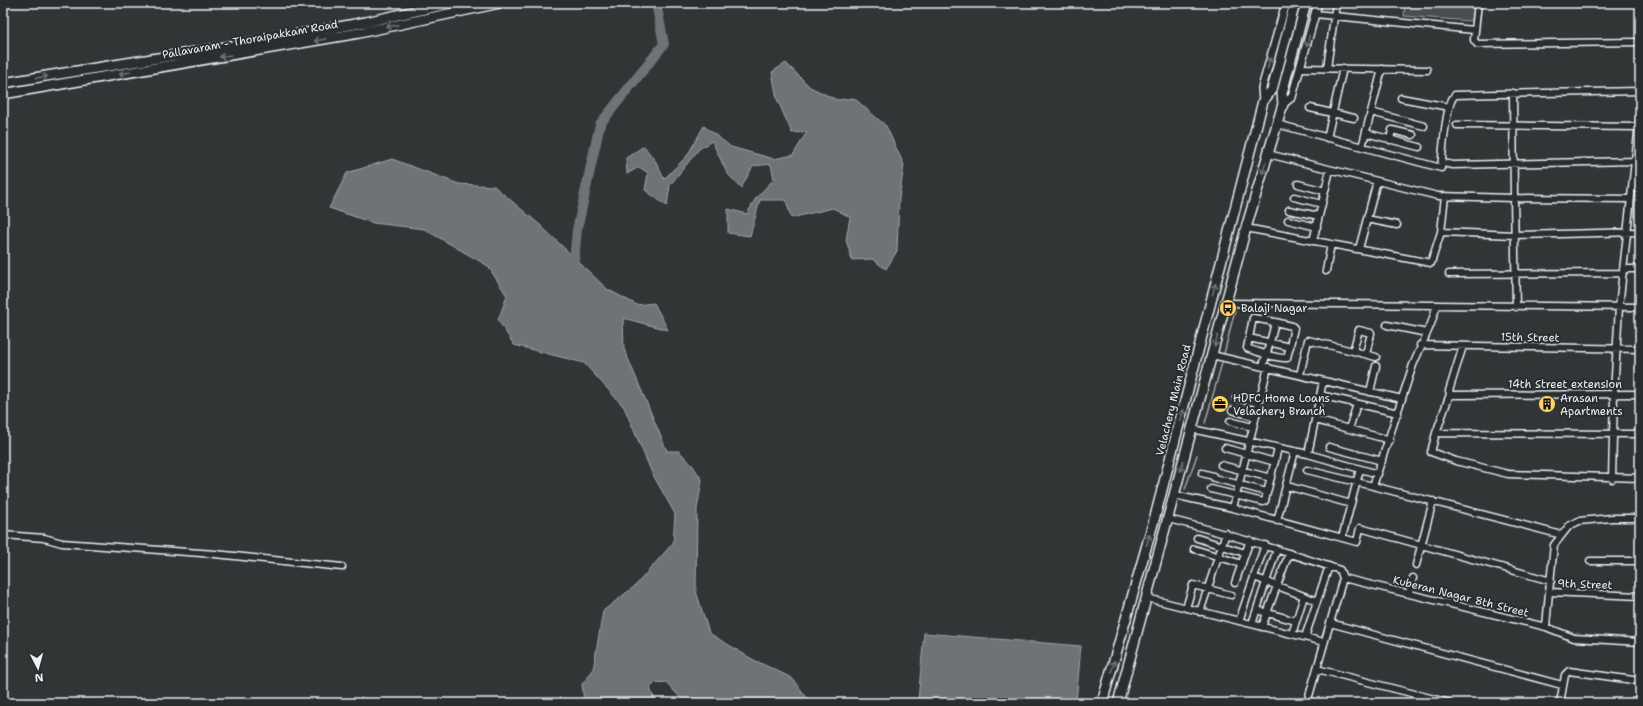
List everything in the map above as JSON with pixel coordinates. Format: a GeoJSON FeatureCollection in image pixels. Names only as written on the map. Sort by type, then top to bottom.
{"type":"FeatureCollection","features":[{"type":"Feature","properties":{"kind":"main road","name":"Pallavaram - Thoraipakkam Road"},"geometry":{"type":"LineString","coordinates":[[363,28],[405,13],[451,3]]}},
{"type":"Feature","properties":{"kind":"main road","name":"Pallavaram - Thoraipakkam Road"},"geometry":{"type":"LineString","coordinates":[[3,83],[177,60],[363,28],[408,22],[500,3]]}},
{"type":"Feature","properties":{"kind":"main road","name":"Velachery Main Road"},"geometry":{"type":"LineString","coordinates":[[1102,703],[1159,500],[1263,102],[1272,90],[1295,3]]}},
{"type":"Feature","properties":{"kind":"main road"},"geometry":{"type":"LineString","coordinates":[[1118,703],[1246,228],[1283,104],[1282,93],[1306,3]]}},
{"type":"Feature","properties":{"kind":"main road"},"geometry":{"type":"LineString","coordinates":[[405,13],[408,22]]}},
{"type":"Feature","properties":{"kind":"main road","name":"Pallavaram - Thoraipakkam Road"},"geometry":{"type":"LineString","coordinates":[[3,94],[163,62]]}},
{"type":"Feature","properties":{"kind":"main road"},"geometry":{"type":"LineString","coordinates":[[1237,201],[1253,205]]}},
{"type":"Feature","properties":{"kind":"street"},"geometry":{"type":"LineString","coordinates":[[1263,102],[1262,88],[1286,3]]}},
{"type":"Feature","properties":{"kind":"street"},"geometry":{"type":"LineString","coordinates":[[1283,104],[1292,97],[1318,3]]}},
{"type":"Feature","properties":{"kind":"street"},"geometry":{"type":"LineString","coordinates":[[1327,68],[1336,3]]}},
{"type":"Feature","properties":{"kind":"street"},"geometry":{"type":"LineString","coordinates":[[1478,3],[1474,30],[1474,40],[1477,44],[1640,42]]}},
{"type":"Feature","properties":{"kind":"street"},"geometry":{"type":"LineString","coordinates":[[1315,14],[1474,30]]}},
{"type":"Feature","properties":{"kind":"street"},"geometry":{"type":"LineString","coordinates":[[1301,68],[1428,70]]}},
{"type":"Feature","properties":{"kind":"street"},"geometry":{"type":"LineString","coordinates":[[1327,138],[1343,68]]}},
{"type":"Feature","properties":{"kind":"street"},"geometry":{"type":"LineString","coordinates":[[1362,147],[1382,69]]}},
{"type":"Feature","properties":{"kind":"street"},"geometry":{"type":"LineString","coordinates":[[1277,124],[1441,168],[1449,108],[1452,97],[1455,95],[1640,91]]}},
{"type":"Feature","properties":{"kind":"street"},"geometry":{"type":"LineString","coordinates":[[1513,93],[1516,307]]}},
{"type":"Feature","properties":{"kind":"street"},"geometry":{"type":"LineString","coordinates":[[1401,98],[1449,108]]}},
{"type":"Feature","properties":{"kind":"street"},"geometry":{"type":"LineString","coordinates":[[1310,108],[1354,118]]}},
{"type":"Feature","properties":{"kind":"street"},"geometry":{"type":"LineString","coordinates":[[1371,112],[1424,126]]}},
{"type":"Feature","properties":{"kind":"street"},"geometry":{"type":"LineString","coordinates":[[1612,479],[1614,393],[1619,307],[1640,115]]}},
{"type":"Feature","properties":{"kind":"street"},"geometry":{"type":"LineString","coordinates":[[1457,125],[1639,131]]}},
{"type":"Feature","properties":{"kind":"street"},"geometry":{"type":"LineString","coordinates":[[1390,140],[1392,130],[1413,135]]}},
{"type":"Feature","properties":{"kind":"street"},"geometry":{"type":"LineString","coordinates":[[1366,133],[1419,147]]}},
{"type":"Feature","properties":{"kind":"street"},"geometry":{"type":"LineString","coordinates":[[1268,154],[1444,196],[1514,198],[1630,198]]}},
{"type":"Feature","properties":{"kind":"street"},"geometry":{"type":"LineString","coordinates":[[1442,163],[1453,165],[1635,161]]}},
{"type":"Feature","properties":{"kind":"street"},"geometry":{"type":"LineString","coordinates":[[1314,240],[1330,170]]}},
{"type":"Feature","properties":{"kind":"street"},"geometry":{"type":"LineString","coordinates":[[1633,178],[1640,177]]}},
{"type":"Feature","properties":{"kind":"street"},"geometry":{"type":"LineString","coordinates":[[1359,249],[1377,181]]}},
{"type":"Feature","properties":{"kind":"street"},"geometry":{"type":"LineString","coordinates":[[1298,184],[1325,191]]}},
{"type":"Feature","properties":{"kind":"street"},"geometry":{"type":"LineString","coordinates":[[1246,228],[1431,263],[1441,232],[1444,196]]}},
{"type":"Feature","properties":{"kind":"street"},"geometry":{"type":"LineString","coordinates":[[1294,197],[1322,204]]}},
{"type":"Feature","properties":{"kind":"street"},"geometry":{"type":"LineString","coordinates":[[1289,210],[1319,216]]}},
{"type":"Feature","properties":{"kind":"street"},"geometry":{"type":"LineString","coordinates":[[1367,219],[1397,225]]}},
{"type":"Feature","properties":{"kind":"street"},"geometry":{"type":"LineString","coordinates":[[1288,220],[1317,227]]}},
{"type":"Feature","properties":{"kind":"street"},"geometry":{"type":"LineString","coordinates":[[1441,232],[1515,235],[1640,232]]}},
{"type":"Feature","properties":{"kind":"street"},"geometry":{"type":"LineString","coordinates":[[1326,271],[1331,244]]}},
{"type":"Feature","properties":{"kind":"street"},"geometry":{"type":"LineString","coordinates":[[1449,274],[1622,271],[1640,269]]}},
{"type":"Feature","properties":{"kind":"street"},"geometry":{"type":"LineString","coordinates":[[1226,303],[1640,307]]}},
{"type":"Feature","properties":{"kind":"street"},"geometry":{"type":"LineString","coordinates":[[1374,486],[1420,345],[1427,333],[1437,305]]}},
{"type":"Feature","properties":{"kind":"street"},"geometry":{"type":"LineString","coordinates":[[1253,318],[1294,326],[1294,333],[1286,358],[1247,348],[1249,338],[1253,318]]}},
{"type":"Feature","properties":{"kind":"street"},"geometry":{"type":"LineString","coordinates":[[1233,508],[1245,453],[1259,403],[1267,354],[1275,322]]}},
{"type":"Feature","properties":{"kind":"street"},"geometry":{"type":"LineString","coordinates":[[1388,324],[1427,333]]}},
{"type":"Feature","properties":{"kind":"street"},"geometry":{"type":"LineString","coordinates":[[1354,351],[1359,330],[1371,333],[1366,354]]}},
{"type":"Feature","properties":{"kind":"street"},"geometry":{"type":"LineString","coordinates":[[1249,338],[1290,347]]}},
{"type":"Feature","properties":{"kind":"street"},"geometry":{"type":"LineString","coordinates":[[1300,375],[1308,340],[1376,357]]}},
{"type":"Feature","properties":{"kind":"street","name":"15th Street"},"geometry":{"type":"LineString","coordinates":[[1420,345],[1640,349]]}},
{"type":"Feature","properties":{"kind":"street"},"geometry":{"type":"LineString","coordinates":[[1463,346],[1449,391],[1450,394],[1431,452],[1456,462],[1508,474],[1612,479],[1640,478]]}},
{"type":"Feature","properties":{"kind":"street"},"geometry":{"type":"LineString","coordinates":[[1212,355],[1402,399]]}},
{"type":"Feature","properties":{"kind":"street"},"geometry":{"type":"LineString","coordinates":[[1370,392],[1376,366]]}},
{"type":"Feature","properties":{"kind":"street"},"geometry":{"type":"LineString","coordinates":[[1308,454],[1323,380]]}},
{"type":"Feature","properties":{"kind":"street"},"geometry":{"type":"LineString","coordinates":[[1254,391],[1261,393]]}},
{"type":"Feature","properties":{"kind":"street","name":"14th Street extension"},"geometry":{"type":"LineString","coordinates":[[1450,394],[1456,396],[1491,394],[1640,394]]}},
{"type":"Feature","properties":{"kind":"street"},"geometry":{"type":"LineString","coordinates":[[1320,395],[1398,413]]}},
{"type":"Feature","properties":{"kind":"street"},"geometry":{"type":"LineString","coordinates":[[1236,398],[1259,403]]}},
{"type":"Feature","properties":{"kind":"street"},"geometry":{"type":"LineString","coordinates":[[1349,429],[1357,404]]}},
{"type":"Feature","properties":{"kind":"street"},"geometry":{"type":"LineString","coordinates":[[1232,410],[1255,417]]}},
{"type":"Feature","properties":{"kind":"street"},"geometry":{"type":"LineString","coordinates":[[1315,420],[1390,440]]}},
{"type":"Feature","properties":{"kind":"street"},"geometry":{"type":"LineString","coordinates":[[1230,421],[1252,427]]}},
{"type":"Feature","properties":{"kind":"street"},"geometry":{"type":"LineString","coordinates":[[1192,428],[1308,454],[1378,474]]}},
{"type":"Feature","properties":{"kind":"street"},"geometry":{"type":"LineString","coordinates":[[1436,433],[1640,434]]}},
{"type":"Feature","properties":{"kind":"street"},"geometry":{"type":"LineString","coordinates":[[1329,447],[1382,461]]}},
{"type":"Feature","properties":{"kind":"street"},"geometry":{"type":"LineString","coordinates":[[1225,448],[1275,462]]}},
{"type":"Feature","properties":{"kind":"street"},"geometry":{"type":"LineString","coordinates":[[1211,489],[1263,502],[1265,501],[1278,448]]}},
{"type":"Feature","properties":{"kind":"street"},"geometry":{"type":"LineString","coordinates":[[1278,521],[1295,451]]}},
{"type":"Feature","properties":{"kind":"street"},"geometry":{"type":"LineString","coordinates":[[1221,465],[1271,478]]}},
{"type":"Feature","properties":{"kind":"street"},"geometry":{"type":"LineString","coordinates":[[1342,538],[1360,469]]}},
{"type":"Feature","properties":{"kind":"street"},"geometry":{"type":"LineString","coordinates":[[1307,470],[1562,535]]}},
{"type":"Feature","properties":{"kind":"street"},"geometry":{"type":"LineString","coordinates":[[1202,473],[1213,476],[1214,478],[1267,492]]}},
{"type":"Feature","properties":{"kind":"street"},"geometry":{"type":"LineString","coordinates":[[1378,474],[1384,489]]}},
{"type":"Feature","properties":{"kind":"street"},"geometry":{"type":"LineString","coordinates":[[1287,486],[1351,504]]}},
{"type":"Feature","properties":{"kind":"street"},"geometry":{"type":"LineString","coordinates":[[1174,495],[1233,508],[1357,542],[1360,528],[1551,581]]}},
{"type":"Feature","properties":{"kind":"street"},"geometry":{"type":"LineString","coordinates":[[1416,565],[1433,501]]}},
{"type":"Feature","properties":{"kind":"street","name":"9th Street"},"geometry":{"type":"LineString","coordinates":[[1640,518],[1612,518],[1579,521],[1569,526],[1557,539],[1554,545],[1549,592],[1640,596]]}},
{"type":"Feature","properties":{"kind":"street"},"geometry":{"type":"LineString","coordinates":[[1168,519],[1250,540],[1340,570],[1343,578],[1307,703]]}},
{"type":"Feature","properties":{"kind":"street"},"geometry":{"type":"LineString","coordinates":[[1200,612],[1226,533]]}},
{"type":"Feature","properties":{"kind":"street"},"geometry":{"type":"LineString","coordinates":[[3,535],[44,538],[62,543],[215,554],[342,568]]}},
{"type":"Feature","properties":{"kind":"street"},"geometry":{"type":"LineString","coordinates":[[1197,538],[1246,553]]}},
{"type":"Feature","properties":{"kind":"street"},"geometry":{"type":"LineString","coordinates":[[1235,583],[1250,540]]}},
{"type":"Feature","properties":{"kind":"street"},"geometry":{"type":"LineString","coordinates":[[1238,621],[1265,545]]}},
{"type":"Feature","properties":{"kind":"street"},"geometry":{"type":"LineString","coordinates":[[1194,549],[1242,564]]}},
{"type":"Feature","properties":{"kind":"street"},"geometry":{"type":"LineString","coordinates":[[1252,624],[1277,549]]}},
{"type":"Feature","properties":{"kind":"street"},"geometry":{"type":"LineString","coordinates":[[1262,627],[1289,553]]}},
{"type":"Feature","properties":{"kind":"street"},"geometry":{"type":"LineString","coordinates":[[1590,561],[1640,561]]}},
{"type":"Feature","properties":{"kind":"street"},"geometry":{"type":"LineString","coordinates":[[1305,638],[1329,566]]}},
{"type":"Feature","properties":{"kind":"street"},"geometry":{"type":"LineString","coordinates":[[1254,577],[1317,601]]}},
{"type":"Feature","properties":{"kind":"street","name":"Kuberan Nagar 8th Street"},"geometry":{"type":"LineString","coordinates":[[1343,578],[1546,627],[1574,638],[1640,642]]}},
{"type":"Feature","properties":{"kind":"street"},"geometry":{"type":"LineString","coordinates":[[1409,593],[1413,578]]}},
{"type":"Feature","properties":{"kind":"street"},"geometry":{"type":"LineString","coordinates":[[1186,608],[1193,585],[1231,595]]}},
{"type":"Feature","properties":{"kind":"street"},"geometry":{"type":"LineString","coordinates":[[1546,627],[1549,592]]}},
{"type":"Feature","properties":{"kind":"street"},"geometry":{"type":"LineString","coordinates":[[1292,634],[1304,596]]}},
{"type":"Feature","properties":{"kind":"street"},"geometry":{"type":"LineString","coordinates":[[1147,598],[1324,642]]}},
{"type":"Feature","properties":{"kind":"street"},"geometry":{"type":"LineString","coordinates":[[1257,610],[1296,621]]}},
{"type":"Feature","properties":{"kind":"street"},"geometry":{"type":"LineString","coordinates":[[1330,623],[1562,685]]}},
{"type":"Feature","properties":{"kind":"street"},"geometry":{"type":"LineString","coordinates":[[1317,669],[1450,703]]}},
{"type":"Feature","properties":{"kind":"street"},"geometry":{"type":"LineString","coordinates":[[1560,703],[1562,685],[1565,675],[1569,671],[1640,681]]}},
{"type":"Feature","properties":{"kind":"shaded area"},"geometry":{"type":"Polygon","coordinates":[[[1405,3],[1475,3],[1471,21],[1404,16],[1405,3]]]}},
{"type":"Feature","properties":{"kind":"shaded area"},"geometry":{"type":"Polygon","coordinates":[[[786,63],[810,87],[837,100],[854,98],[886,126],[904,165],[899,199],[897,251],[886,269],[872,259],[852,260],[846,240],[850,217],[833,208],[791,218],[786,200],[760,200],[750,236],[728,233],[728,209],[747,214],[756,198],[774,179],[771,164],[753,166],[741,188],[727,173],[712,141],[699,149],[670,185],[667,206],[645,190],[648,173],[639,167],[627,174],[626,158],[644,146],[656,162],[664,179],[687,156],[704,126],[731,147],[774,159],[793,155],[807,132],[792,133],[777,99],[772,72],[786,63]]]}},
{"type":"Feature","properties":{"kind":"shaded area"},"geometry":{"type":"Polygon","coordinates":[[[392,159],[459,184],[494,186],[540,225],[607,289],[637,305],[654,303],[668,330],[623,318],[624,349],[667,451],[679,451],[693,466],[702,480],[697,509],[696,591],[709,633],[752,659],[792,678],[811,703],[685,703],[666,682],[655,683],[650,688],[656,703],[584,703],[582,684],[593,670],[603,611],[635,586],[673,543],[675,514],[652,473],[624,407],[584,363],[514,345],[498,320],[507,296],[488,266],[424,229],[373,223],[329,208],[347,173],[392,159]]]}},
{"type":"Feature","properties":{"kind":"shaded area"},"geometry":{"type":"Polygon","coordinates":[[[924,633],[1081,646],[1076,703],[947,703],[918,701],[924,633]]]}},
{"type":"Feature","properties":{"kind":"waterway"},"geometry":{"type":"LineString","coordinates":[[573,270],[577,230],[600,124],[664,44],[656,3]]}},
{"type":"Feature","properties":{"kind":"waterway"},"geometry":{"type":"LineString","coordinates":[[1224,354],[1235,310]]}},
{"type":"Feature","properties":{"kind":"waterway"},"geometry":{"type":"LineString","coordinates":[[1205,423],[1222,363]]}},
{"type":"Feature","properties":{"kind":"waterway"},"geometry":{"type":"LineString","coordinates":[[1185,489],[1197,455]]}},
{"type":"Feature","properties":{"kind":"place","name":"Balaji Nagar"},"geometry":{"type":"Point","coordinates":[1228,308]}},
{"type":"Feature","properties":{"kind":"place","name":"HDFC Home Loans Velachery Branch"},"geometry":{"type":"Point","coordinates":[1220,404]}},
{"type":"Feature","properties":{"kind":"place","name":"Arasan Apartments"},"geometry":{"type":"Point","coordinates":[1547,404]}}]}
